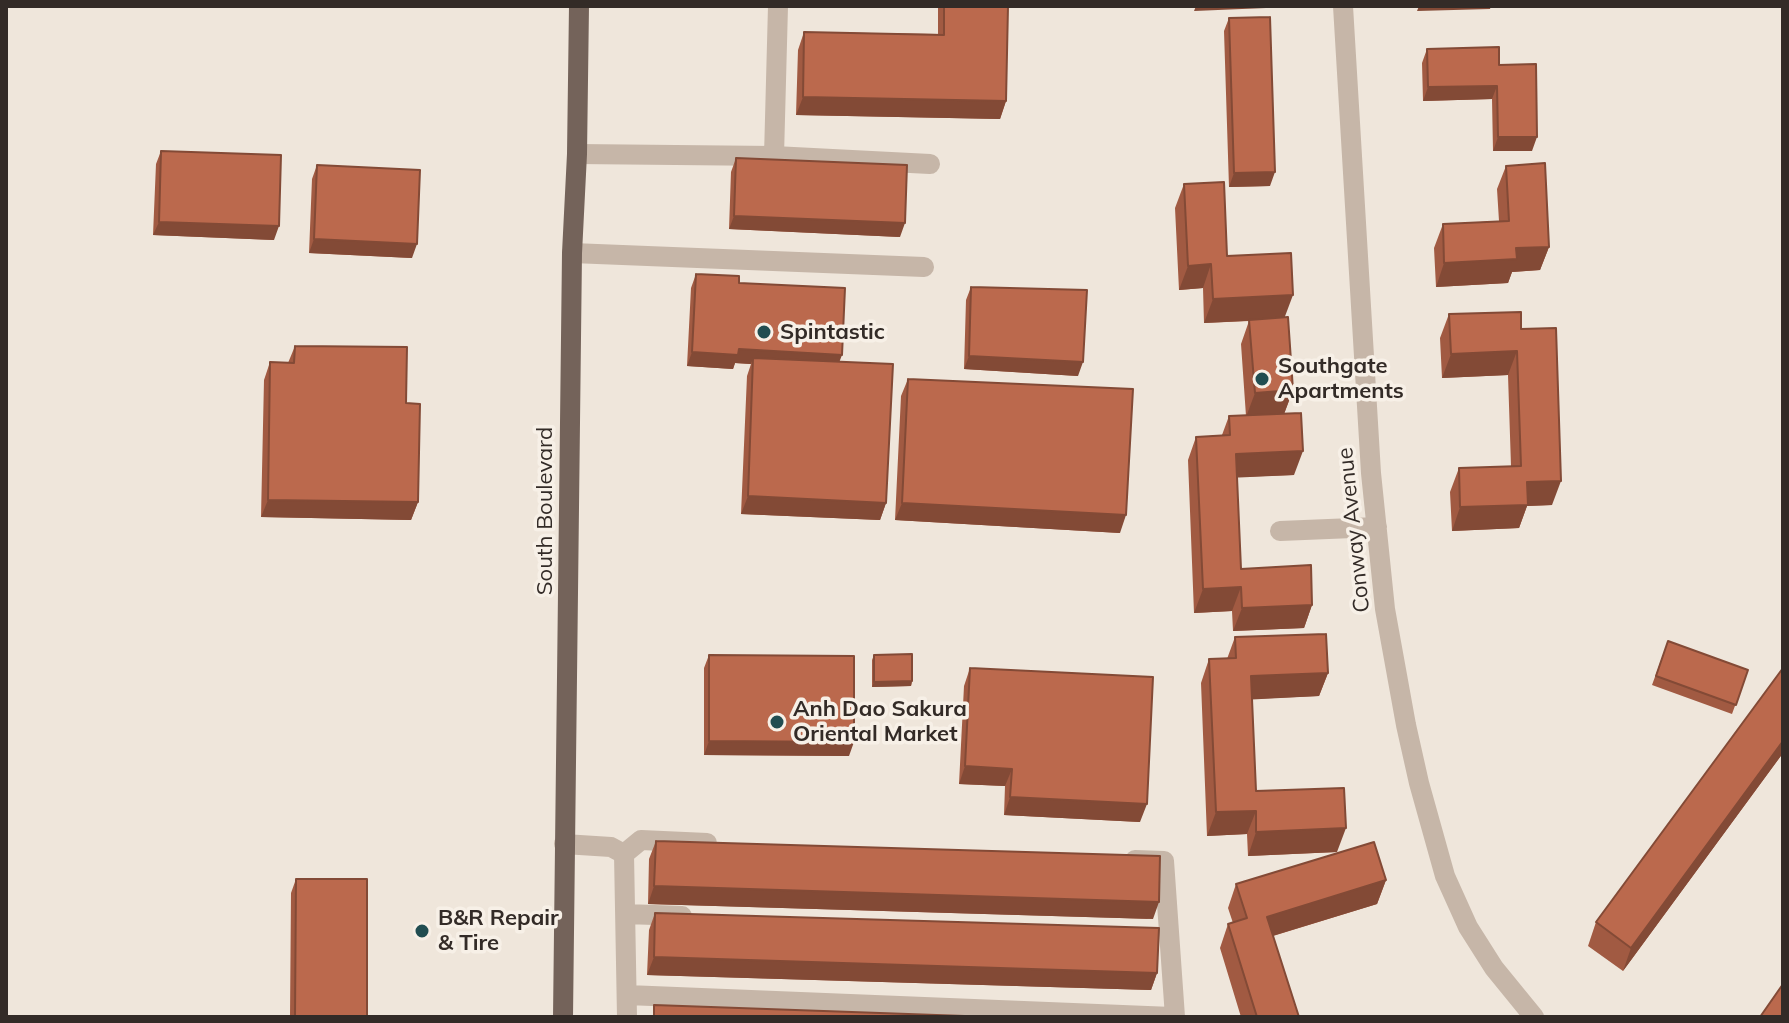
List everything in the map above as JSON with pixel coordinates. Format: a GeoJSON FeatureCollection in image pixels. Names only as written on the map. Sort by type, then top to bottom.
{"type":"FeatureCollection","features":[{"type":"Feature","properties":{"kind":"main road","name":"South Boulevard"},"geometry":{"type":"LineString","coordinates":[[563,1017],[572,253],[579,6]]}},
{"type":"Feature","properties":{"kind":"street"},"geometry":{"type":"LineString","coordinates":[[774,156],[778,6]]}},
{"type":"Feature","properties":{"kind":"street","name":"Conway Avenue"},"geometry":{"type":"LineString","coordinates":[[1343,6],[1370,458],[1385,609],[1406,725],[1445,876],[1468,927],[1494,968],[1534,1017]]}},
{"type":"Feature","properties":{"kind":"street"},"geometry":{"type":"LineString","coordinates":[[577,154],[774,156],[930,164]]}},
{"type":"Feature","properties":{"kind":"street"},"geometry":{"type":"LineString","coordinates":[[572,253],[924,267]]}},
{"type":"Feature","properties":{"kind":"street"},"geometry":{"type":"LineString","coordinates":[[1280,531],[1377,527]]}},
{"type":"Feature","properties":{"kind":"street"},"geometry":{"type":"LineString","coordinates":[[624,854],[641,840],[733,844]]}},
{"type":"Feature","properties":{"kind":"street"},"geometry":{"type":"LineString","coordinates":[[564,844],[611,847],[624,854]]}},
{"type":"Feature","properties":{"kind":"street"},"geometry":{"type":"LineString","coordinates":[[624,854],[627,1017]]}},
{"type":"Feature","properties":{"kind":"street"},"geometry":{"type":"LineString","coordinates":[[627,995],[1173,1017],[1161,933],[1164,861],[1116,859]]}},
{"type":"Feature","properties":{"kind":"street"},"geometry":{"type":"LineString","coordinates":[[626,914],[706,917]]}},
{"type":"Feature","properties":{"kind":"building"},"geometry":{"type":"Polygon","coordinates":[[[944,6],[1008,6],[1006,101],[803,97],[804,32],[944,35],[944,6]]]}},
{"type":"Feature","properties":{"kind":"building"},"geometry":{"type":"Polygon","coordinates":[[[1270,17],[1275,172],[1234,173],[1229,18],[1270,17]]]}},
{"type":"Feature","properties":{"kind":"building"},"geometry":{"type":"Polygon","coordinates":[[[1499,47],[1499,65],[1536,64],[1537,137],[1498,137],[1497,86],[1428,87],[1427,49],[1499,47]]]}},
{"type":"Feature","properties":{"kind":"building"},"geometry":{"type":"Polygon","coordinates":[[[161,151],[281,155],[279,226],[159,222],[161,151]]]}},
{"type":"Feature","properties":{"kind":"building"},"geometry":{"type":"Polygon","coordinates":[[[736,158],[907,165],[905,223],[734,216],[736,158]]]}},
{"type":"Feature","properties":{"kind":"building"},"geometry":{"type":"Polygon","coordinates":[[[1545,163],[1549,247],[1516,248],[1517,259],[1444,263],[1443,224],[1509,221],[1506,166],[1545,163]]]}},
{"type":"Feature","properties":{"kind":"building"},"geometry":{"type":"Polygon","coordinates":[[[317,165],[420,170],[417,244],[314,239],[317,165]]]}},
{"type":"Feature","properties":{"kind":"building"},"geometry":{"type":"Polygon","coordinates":[[[1224,182],[1227,256],[1291,253],[1293,295],[1213,299],[1211,264],[1188,266],[1184,184],[1224,182]]]}},
{"type":"Feature","properties":{"kind":"building","name":"Spintastic"},"geometry":{"type":"Polygon","coordinates":[[[696,274],[739,276],[739,283],[845,288],[842,355],[739,349],[738,355],[692,352],[696,274]]]}},
{"type":"Feature","properties":{"kind":"building"},"geometry":{"type":"Polygon","coordinates":[[[971,287],[1087,290],[1083,362],[969,356],[971,287]]]}},
{"type":"Feature","properties":{"kind":"building"},"geometry":{"type":"Polygon","coordinates":[[[1521,312],[1521,329],[1556,328],[1561,481],[1527,482],[1528,505],[1460,507],[1459,468],[1521,466],[1517,351],[1451,354],[1449,314],[1521,312]]]}},
{"type":"Feature","properties":{"kind":"building"},"geometry":{"type":"Polygon","coordinates":[[[1288,317],[1293,390],[1255,393],[1249,320],[1288,317]]]}},
{"type":"Feature","properties":{"kind":"building"},"geometry":{"type":"Polygon","coordinates":[[[295,346],[407,347],[406,403],[420,404],[418,502],[268,500],[270,362],[294,363],[295,346]]]}},
{"type":"Feature","properties":{"kind":"building"},"geometry":{"type":"Polygon","coordinates":[[[753,358],[893,364],[886,503],[748,496],[753,358]]]}},
{"type":"Feature","properties":{"kind":"building"},"geometry":{"type":"Polygon","coordinates":[[[908,379],[1133,389],[1126,515],[902,503],[908,379]]]}},
{"type":"Feature","properties":{"kind":"building"},"geometry":{"type":"Polygon","coordinates":[[[1301,413],[1303,451],[1236,454],[1241,569],[1311,565],[1312,605],[1242,608],[1241,587],[1203,589],[1196,437],[1230,435],[1229,416],[1301,413]]]}},
{"type":"Feature","properties":{"kind":"building"},"geometry":{"type":"Polygon","coordinates":[[[1326,634],[1328,673],[1251,676],[1256,791],[1344,788],[1346,828],[1256,832],[1256,811],[1216,812],[1209,659],[1236,658],[1235,637],[1326,634]]]}},
{"type":"Feature","properties":{"kind":"building"},"geometry":{"type":"Polygon","coordinates":[[[1668,641],[1748,670],[1736,705],[1656,676],[1668,641]]]}},
{"type":"Feature","properties":{"kind":"building"},"geometry":{"type":"Polygon","coordinates":[[[912,654],[912,681],[874,682],[874,655],[912,654]]]}},
{"type":"Feature","properties":{"kind":"building","name":"Anh Dao Sakura Oriental Market"},"geometry":{"type":"Polygon","coordinates":[[[709,655],[854,656],[854,742],[709,741],[709,655]]]}},
{"type":"Feature","properties":{"kind":"building"},"geometry":{"type":"Polygon","coordinates":[[[970,668],[1153,677],[1147,804],[1010,797],[1012,769],[965,766],[970,668]]]}},
{"type":"Feature","properties":{"kind":"building"},"geometry":{"type":"Polygon","coordinates":[[[1783,668],[1783,741],[1631,948],[1596,922],[1783,668]]]}},
{"type":"Feature","properties":{"kind":"building"},"geometry":{"type":"Polygon","coordinates":[[[656,841],[1160,856],[1159,902],[654,886],[656,841]]]}},
{"type":"Feature","properties":{"kind":"building"},"geometry":{"type":"Polygon","coordinates":[[[1374,842],[1386,880],[1267,917],[1299,1017],[1257,1017],[1228,924],[1247,918],[1236,884],[1374,842]]]}},
{"type":"Feature","properties":{"kind":"building"},"geometry":{"type":"Polygon","coordinates":[[[296,879],[367,879],[367,1017],[295,1017],[296,879]]]}},
{"type":"Feature","properties":{"kind":"building"},"geometry":{"type":"Polygon","coordinates":[[[655,913],[1159,928],[1157,973],[654,957],[655,913]]]}},
{"type":"Feature","properties":{"kind":"building"},"geometry":{"type":"Polygon","coordinates":[[[1783,984],[1783,1017],[1760,1017],[1783,984]]]}},
{"type":"Feature","properties":{"kind":"building"},"geometry":{"type":"Polygon","coordinates":[[[654,1005],[993,1017],[654,1017],[654,1005]]]}},
{"type":"Feature","properties":{"kind":"place","name":"Spintastic"},"geometry":{"type":"Point","coordinates":[764,332]}},
{"type":"Feature","properties":{"kind":"place","name":"Southgate Apartments"},"geometry":{"type":"Point","coordinates":[1262,379]}},
{"type":"Feature","properties":{"kind":"place","name":"Anh Dao Sakura Oriental Market"},"geometry":{"type":"Point","coordinates":[777,722]}},
{"type":"Feature","properties":{"kind":"place","name":"B&R Repair & Tire"},"geometry":{"type":"Point","coordinates":[422,931]}}]}
